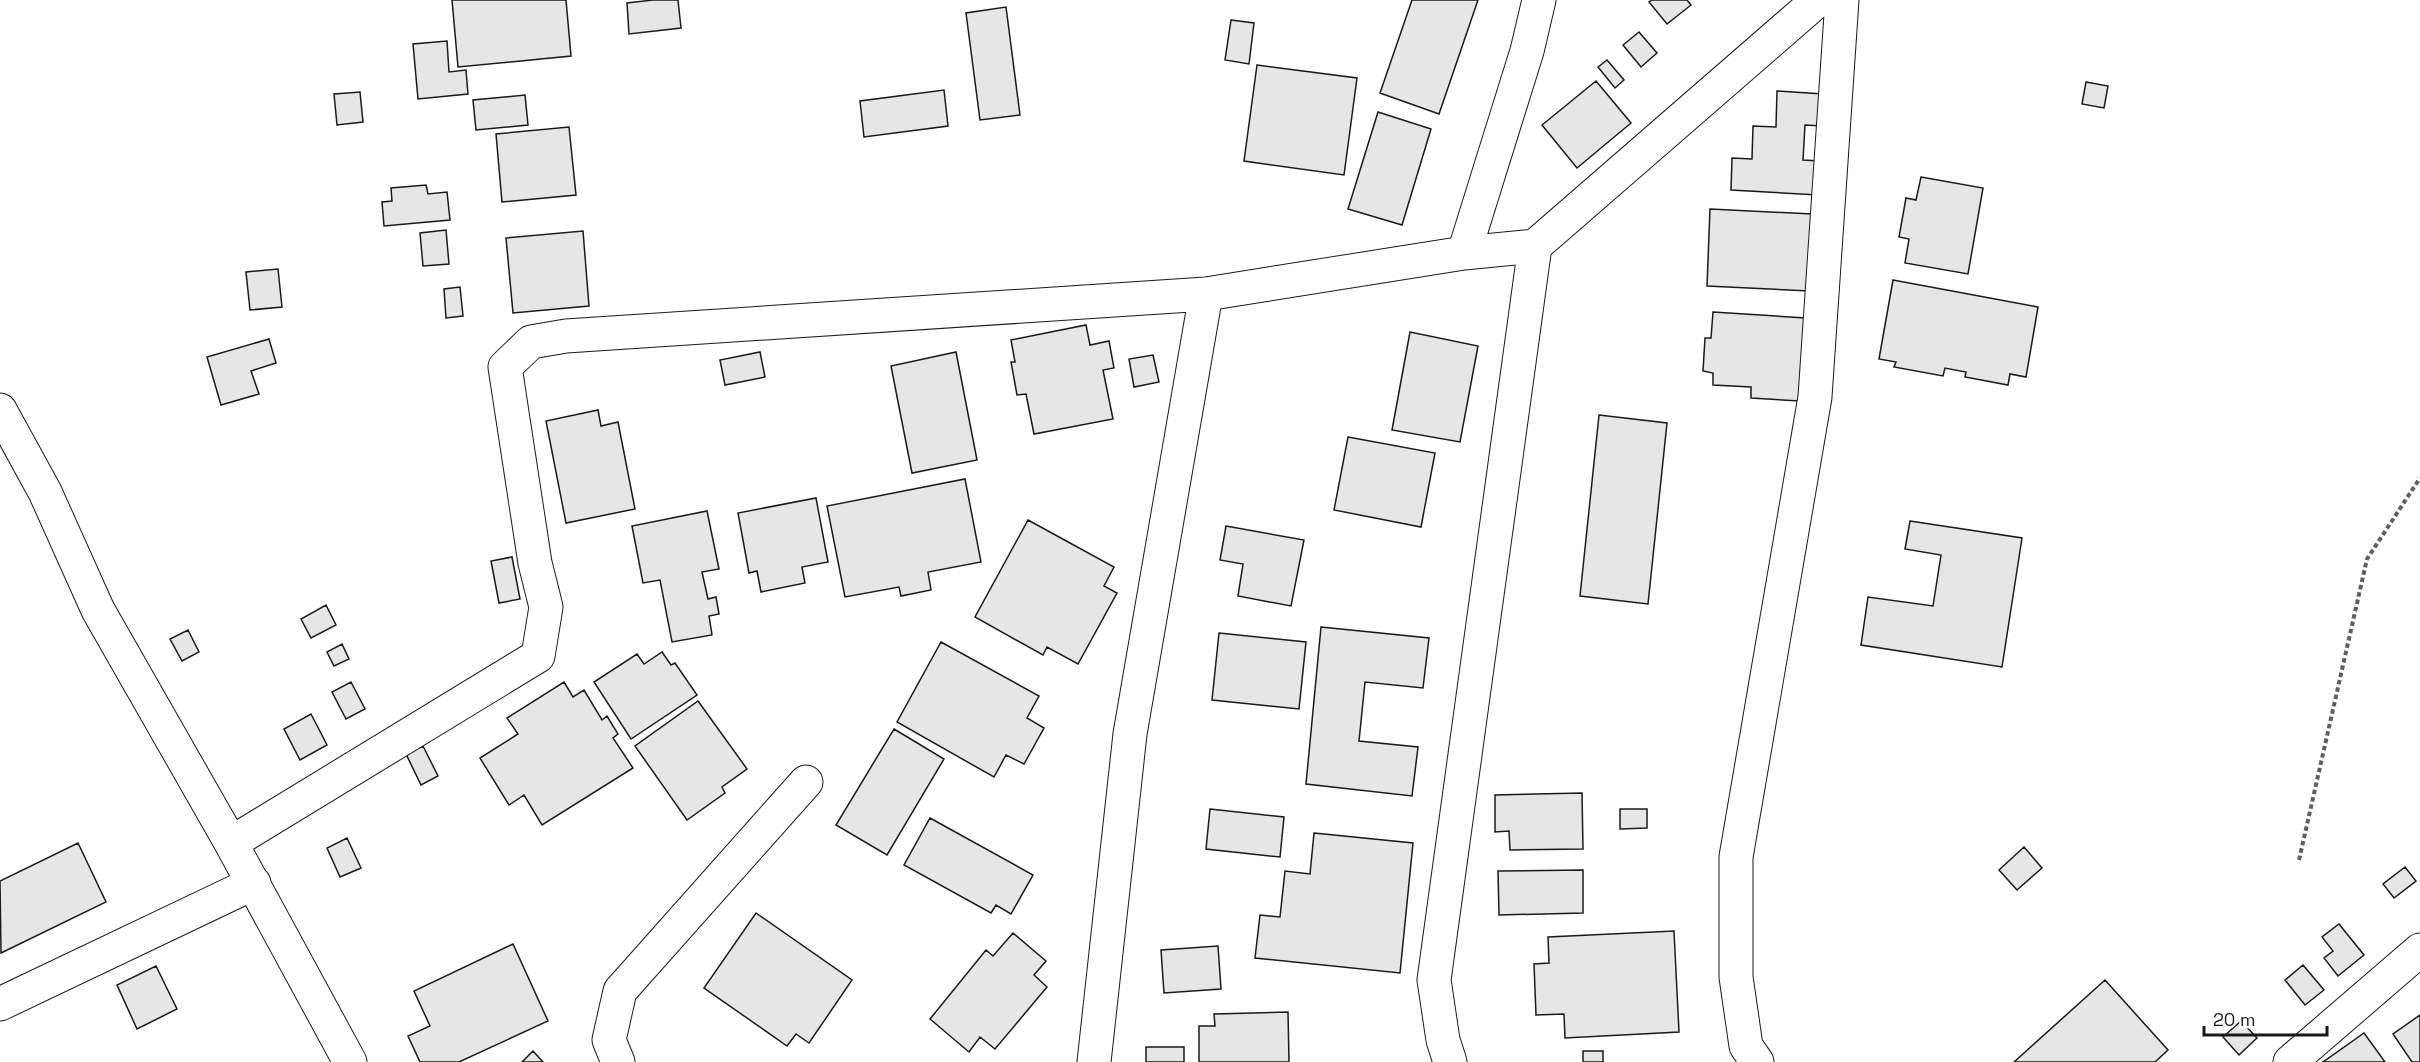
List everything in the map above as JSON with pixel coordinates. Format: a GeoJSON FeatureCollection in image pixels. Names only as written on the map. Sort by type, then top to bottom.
{"type":"FeatureCollection","features":[{"type":"Feature","properties":{"kind":"street"},"geometry":{"type":"LineString","coordinates":[[1464,253],[1527,51],[1539,0]]}},
{"type":"Feature","properties":{"kind":"street"},"geometry":{"type":"LineString","coordinates":[[231,843],[538,656],[546,607],[535,563],[505,367],[531,342],[578,335],[1206,294],[1464,253],[1535,246],[1818,0]]}},
{"type":"Feature","properties":{"kind":"street"},"geometry":{"type":"LineString","coordinates":[[1757,1062],[1746,1046],[1736,977],[1736,857],[1815,397],[1842,0]]}},
{"type":"Feature","properties":{"kind":"street"},"geometry":{"type":"LineString","coordinates":[[1450,1062],[1443,1040],[1434,980],[1535,246]]}},
{"type":"Feature","properties":{"kind":"street"},"geometry":{"type":"LineString","coordinates":[[1094,1062],[1130,734],[1206,294]]}},
{"type":"Feature","properties":{"kind":"street"},"geometry":{"type":"LineString","coordinates":[[0,410],[45,492],[98,610],[254,883],[350,1062]]}},
{"type":"Feature","properties":{"kind":"street"},"geometry":{"type":"LineString","coordinates":[[618,1062],[609,1040],[620,991],[806,782]]}},
{"type":"Feature","properties":{"kind":"street"},"geometry":{"type":"LineString","coordinates":[[0,1004],[254,883]]}},
{"type":"Feature","properties":{"kind":"street"},"geometry":{"type":"LineString","coordinates":[[2290,1062],[2420,950]]}},
{"type":"Feature","properties":{"kind":"path"},"geometry":{"type":"LineString","coordinates":[[2299,860],[2367,559],[2420,478]]}},
{"type":"Feature","properties":{"kind":"building"},"geometry":{"type":"Polygon","coordinates":[[[452,0],[566,0],[571,56],[458,67],[452,0]]]}},
{"type":"Feature","properties":{"kind":"building"},"geometry":{"type":"Polygon","coordinates":[[[678,0],[681,28],[629,34],[627,3],[678,0]]]}},
{"type":"Feature","properties":{"kind":"building"},"geometry":{"type":"Polygon","coordinates":[[[1412,0],[1478,0],[1439,114],[1380,93],[1412,0]]]}},
{"type":"Feature","properties":{"kind":"building"},"geometry":{"type":"Polygon","coordinates":[[[1652,0],[1687,0],[1691,5],[1667,24],[1649,2],[1652,0]]]}},
{"type":"Feature","properties":{"kind":"building"},"geometry":{"type":"Polygon","coordinates":[[[1006,7],[1020,115],[980,120],[966,13],[1006,7]]]}},
{"type":"Feature","properties":{"kind":"building"},"geometry":{"type":"Polygon","coordinates":[[[1231,20],[1254,23],[1249,64],[1225,60],[1231,20]]]}},
{"type":"Feature","properties":{"kind":"building"},"geometry":{"type":"Polygon","coordinates":[[[1639,32],[1657,53],[1641,67],[1623,45],[1639,32]]]}},
{"type":"Feature","properties":{"kind":"building"},"geometry":{"type":"Polygon","coordinates":[[[447,41],[449,72],[466,70],[468,94],[418,99],[413,44],[447,41]]]}},
{"type":"Feature","properties":{"kind":"building"},"geometry":{"type":"Polygon","coordinates":[[[1607,60],[1624,80],[1615,88],[1598,67],[1607,60]]]}},
{"type":"Feature","properties":{"kind":"building"},"geometry":{"type":"Polygon","coordinates":[[[1257,65],[1357,78],[1344,175],[1244,161],[1257,65]]]}},
{"type":"Feature","properties":{"kind":"building"},"geometry":{"type":"Polygon","coordinates":[[[1596,81],[1631,123],[1577,168],[1542,125],[1596,81]]]}},
{"type":"Feature","properties":{"kind":"building"},"geometry":{"type":"Polygon","coordinates":[[[2086,82],[2108,86],[2104,108],[2082,104],[2086,82]]]}},
{"type":"Feature","properties":{"kind":"building"},"geometry":{"type":"Polygon","coordinates":[[[944,90],[948,126],[864,137],[860,101],[944,90]]]}},
{"type":"Feature","properties":{"kind":"building"},"geometry":{"type":"Polygon","coordinates":[[[1777,91],[1823,94],[1822,126],[1805,125],[1803,160],[1820,161],[1818,195],[1731,190],[1732,158],[1752,159],[1753,126],[1776,127],[1777,91]]]}},
{"type":"Feature","properties":{"kind":"building"},"geometry":{"type":"Polygon","coordinates":[[[360,92],[363,122],[337,125],[334,94],[360,92]]]}},
{"type":"Feature","properties":{"kind":"building"},"geometry":{"type":"Polygon","coordinates":[[[525,95],[528,125],[476,130],[473,100],[525,95]]]}},
{"type":"Feature","properties":{"kind":"building"},"geometry":{"type":"Polygon","coordinates":[[[1378,112],[1431,129],[1402,225],[1348,209],[1378,112]]]}},
{"type":"Feature","properties":{"kind":"building"},"geometry":{"type":"Polygon","coordinates":[[[569,127],[576,195],[502,202],[496,134],[569,127]]]}},
{"type":"Feature","properties":{"kind":"building"},"geometry":{"type":"Polygon","coordinates":[[[1921,177],[1983,188],[1968,274],[1905,263],[1909,239],[1899,237],[1906,198],[1916,200],[1921,177]]]}},
{"type":"Feature","properties":{"kind":"building"},"geometry":{"type":"Polygon","coordinates":[[[426,185],[428,194],[447,192],[450,220],[384,226],[382,202],[392,201],[391,188],[426,185]]]}},
{"type":"Feature","properties":{"kind":"building"},"geometry":{"type":"Polygon","coordinates":[[[1710,209],[1812,214],[1809,291],[1707,286],[1710,209]]]}},
{"type":"Feature","properties":{"kind":"building"},"geometry":{"type":"Polygon","coordinates":[[[446,230],[449,264],[423,266],[420,233],[446,230]]]}},
{"type":"Feature","properties":{"kind":"building"},"geometry":{"type":"Polygon","coordinates":[[[583,231],[589,306],[513,313],[506,238],[583,231]]]}},
{"type":"Feature","properties":{"kind":"building"},"geometry":{"type":"Polygon","coordinates":[[[278,269],[282,307],[250,310],[246,272],[278,269]]]}},
{"type":"Feature","properties":{"kind":"building"},"geometry":{"type":"Polygon","coordinates":[[[1893,280],[2038,307],[2026,377],[2010,374],[2008,385],[1965,377],[1966,372],[1945,368],[1943,376],[1894,367],[1896,362],[1879,359],[1893,280]]]}},
{"type":"Feature","properties":{"kind":"building"},"geometry":{"type":"Polygon","coordinates":[[[460,287],[463,316],[446,318],[444,289],[460,287]]]}},
{"type":"Feature","properties":{"kind":"building"},"geometry":{"type":"Polygon","coordinates":[[[1713,312],[1805,318],[1800,401],[1751,398],[1751,387],[1713,385],[1713,373],[1703,371],[1705,338],[1711,338],[1713,312]]]}},
{"type":"Feature","properties":{"kind":"building"},"geometry":{"type":"Polygon","coordinates":[[[1086,325],[1090,345],[1109,341],[1114,368],[1103,370],[1113,419],[1034,434],[1026,394],[1017,395],[1011,362],[1015,362],[1011,340],[1086,325]]]}},
{"type":"Feature","properties":{"kind":"building"},"geometry":{"type":"Polygon","coordinates":[[[1410,332],[1478,346],[1460,442],[1392,430],[1410,332]]]}},
{"type":"Feature","properties":{"kind":"building"},"geometry":{"type":"Polygon","coordinates":[[[269,339],[276,363],[251,371],[259,394],[221,405],[207,357],[269,339]]]}},
{"type":"Feature","properties":{"kind":"building"},"geometry":{"type":"Polygon","coordinates":[[[760,352],[765,377],[725,385],[720,360],[760,352]]]}},
{"type":"Feature","properties":{"kind":"building"},"geometry":{"type":"Polygon","coordinates":[[[956,352],[977,460],[912,473],[891,366],[956,352]]]}},
{"type":"Feature","properties":{"kind":"building"},"geometry":{"type":"Polygon","coordinates":[[[1153,355],[1159,382],[1134,387],[1129,359],[1153,355]]]}},
{"type":"Feature","properties":{"kind":"building"},"geometry":{"type":"Polygon","coordinates":[[[598,410],[601,426],[618,422],[635,509],[566,523],[546,421],[598,410]]]}},
{"type":"Feature","properties":{"kind":"building"},"geometry":{"type":"Polygon","coordinates":[[[1599,415],[1667,423],[1648,604],[1580,596],[1599,415]]]}},
{"type":"Feature","properties":{"kind":"building"},"geometry":{"type":"Polygon","coordinates":[[[1348,437],[1435,453],[1421,527],[1334,510],[1348,437]]]}},
{"type":"Feature","properties":{"kind":"building"},"geometry":{"type":"Polygon","coordinates":[[[965,479],[981,562],[928,572],[931,590],[901,596],[899,587],[845,597],[827,506],[965,479]]]}},
{"type":"Feature","properties":{"kind":"building"},"geometry":{"type":"Polygon","coordinates":[[[816,498],[828,562],[802,567],[805,583],[761,592],[757,571],[749,573],[738,513],[816,498]]]}},
{"type":"Feature","properties":{"kind":"building"},"geometry":{"type":"Polygon","coordinates":[[[707,511],[719,569],[702,572],[708,599],[716,597],[719,614],[709,616],[712,635],[672,642],[660,580],[643,583],[632,526],[707,511]]]}},
{"type":"Feature","properties":{"kind":"building"},"geometry":{"type":"Polygon","coordinates":[[[1028,520],[1114,567],[1104,586],[1117,593],[1078,664],[1047,647],[1043,655],[975,617],[1028,520]]]}},
{"type":"Feature","properties":{"kind":"building"},"geometry":{"type":"Polygon","coordinates":[[[1910,521],[2022,538],[2002,667],[1861,645],[1868,597],[1933,606],[1941,555],[1905,549],[1910,521]]]}},
{"type":"Feature","properties":{"kind":"building"},"geometry":{"type":"Polygon","coordinates":[[[1226,526],[1304,540],[1291,606],[1238,596],[1243,564],[1220,560],[1226,526]]]}},
{"type":"Feature","properties":{"kind":"building"},"geometry":{"type":"Polygon","coordinates":[[[512,557],[520,599],[499,603],[491,561],[512,557]]]}},
{"type":"Feature","properties":{"kind":"building"},"geometry":{"type":"Polygon","coordinates":[[[326,605],[336,625],[311,638],[301,619],[326,605]]]}},
{"type":"Feature","properties":{"kind":"building"},"geometry":{"type":"Polygon","coordinates":[[[1321,627],[1429,638],[1423,688],[1365,682],[1359,741],[1418,747],[1412,796],[1306,784],[1321,627]]]}},
{"type":"Feature","properties":{"kind":"building"},"geometry":{"type":"Polygon","coordinates":[[[188,630],[199,652],[182,661],[170,639],[188,630]]]}},
{"type":"Feature","properties":{"kind":"building"},"geometry":{"type":"Polygon","coordinates":[[[1219,633],[1306,642],[1299,709],[1212,700],[1219,633]]]}},
{"type":"Feature","properties":{"kind":"building"},"geometry":{"type":"Polygon","coordinates":[[[941,642],[1039,696],[1027,718],[1044,728],[1024,764],[1006,755],[994,777],[897,722],[941,642]]]}},
{"type":"Feature","properties":{"kind":"building"},"geometry":{"type":"Polygon","coordinates":[[[342,644],[349,659],[334,666],[327,652],[342,644]]]}},
{"type":"Feature","properties":{"kind":"building"},"geometry":{"type":"Polygon","coordinates":[[[662,652],[671,665],[675,663],[697,695],[631,739],[594,682],[637,654],[644,664],[662,652]]]}},
{"type":"Feature","properties":{"kind":"building"},"geometry":{"type":"Polygon","coordinates":[[[351,682],[365,709],[346,719],[332,692],[351,682]]]}},
{"type":"Feature","properties":{"kind":"building"},"geometry":{"type":"Polygon","coordinates":[[[564,682],[573,697],[584,690],[602,720],[607,716],[618,734],[613,738],[633,768],[542,825],[524,795],[509,805],[480,758],[518,734],[507,718],[564,682]]]}},
{"type":"Feature","properties":{"kind":"building"},"geometry":{"type":"Polygon","coordinates":[[[698,701],[747,769],[722,787],[725,793],[687,820],[635,746],[698,701]]]}},
{"type":"Feature","properties":{"kind":"building"},"geometry":{"type":"Polygon","coordinates":[[[311,714],[327,745],[300,760],[284,729],[311,714]]]}},
{"type":"Feature","properties":{"kind":"building"},"geometry":{"type":"Polygon","coordinates":[[[894,729],[944,759],[887,855],[836,825],[894,729]]]}},
{"type":"Feature","properties":{"kind":"building"},"geometry":{"type":"Polygon","coordinates":[[[423,746],[438,776],[421,785],[406,754],[423,746]]]}},
{"type":"Feature","properties":{"kind":"building"},"geometry":{"type":"Polygon","coordinates":[[[1582,793],[1583,849],[1510,850],[1509,831],[1495,832],[1495,795],[1582,793]]]}},
{"type":"Feature","properties":{"kind":"building"},"geometry":{"type":"Polygon","coordinates":[[[1210,809],[1284,817],[1280,857],[1206,849],[1210,809]]]}},
{"type":"Feature","properties":{"kind":"building"},"geometry":{"type":"Polygon","coordinates":[[[1620,809],[1647,809],[1647,828],[1620,829],[1620,809]]]}},
{"type":"Feature","properties":{"kind":"building"},"geometry":{"type":"Polygon","coordinates":[[[930,818],[1033,875],[1011,914],[996,905],[991,913],[904,865],[930,818]]]}},
{"type":"Feature","properties":{"kind":"building"},"geometry":{"type":"Polygon","coordinates":[[[1314,833],[1413,843],[1400,973],[1255,958],[1260,915],[1280,917],[1285,871],[1310,874],[1314,833]]]}},
{"type":"Feature","properties":{"kind":"building"},"geometry":{"type":"Polygon","coordinates":[[[347,838],[361,868],[340,877],[327,848],[347,838]]]}},
{"type":"Feature","properties":{"kind":"building"},"geometry":{"type":"Polygon","coordinates":[[[78,843],[106,902],[1,953],[0,881],[78,843]]]}},
{"type":"Feature","properties":{"kind":"building"},"geometry":{"type":"Polygon","coordinates":[[[2024,847],[2042,868],[2017,890],[1999,870],[2024,847]]]}},
{"type":"Feature","properties":{"kind":"building"},"geometry":{"type":"Polygon","coordinates":[[[2405,867],[2416,881],[2394,898],[2383,884],[2405,867]]]}},
{"type":"Feature","properties":{"kind":"building"},"geometry":{"type":"Polygon","coordinates":[[[1583,870],[1583,913],[1499,915],[1498,871],[1583,870]]]}},
{"type":"Feature","properties":{"kind":"building"},"geometry":{"type":"Polygon","coordinates":[[[756,913],[852,980],[809,1043],[796,1034],[787,1046],[704,988],[756,913]]]}},
{"type":"Feature","properties":{"kind":"building"},"geometry":{"type":"Polygon","coordinates":[[[2339,924],[2364,955],[2338,976],[2324,958],[2333,951],[2322,937],[2339,924]]]}},
{"type":"Feature","properties":{"kind":"building"},"geometry":{"type":"Polygon","coordinates":[[[1674,931],[1679,1032],[1565,1038],[1564,1014],[1536,1015],[1534,964],[1549,963],[1548,937],[1674,931]]]}},
{"type":"Feature","properties":{"kind":"building"},"geometry":{"type":"Polygon","coordinates":[[[1013,933],[1046,961],[1034,975],[1047,987],[995,1049],[980,1037],[969,1052],[930,1019],[986,950],[993,956],[1013,933]]]}},
{"type":"Feature","properties":{"kind":"building"},"geometry":{"type":"Polygon","coordinates":[[[513,944],[548,1021],[459,1062],[420,1062],[408,1036],[430,1026],[414,991],[513,944]]]}},
{"type":"Feature","properties":{"kind":"building"},"geometry":{"type":"Polygon","coordinates":[[[1218,946],[1221,989],[1164,993],[1161,950],[1218,946]]]}},
{"type":"Feature","properties":{"kind":"building"},"geometry":{"type":"Polygon","coordinates":[[[2303,965],[2324,990],[2305,1005],[2285,980],[2303,965]]]}},
{"type":"Feature","properties":{"kind":"building"},"geometry":{"type":"Polygon","coordinates":[[[156,966],[177,1009],[137,1029],[117,985],[156,966]]]}},
{"type":"Feature","properties":{"kind":"building"},"geometry":{"type":"Polygon","coordinates":[[[2105,980],[2168,1050],[2155,1062],[2014,1062],[2105,980]]]}},
{"type":"Feature","properties":{"kind":"building"},"geometry":{"type":"Polygon","coordinates":[[[1288,1012],[1289,1062],[1199,1062],[1199,1026],[1215,1026],[1214,1014],[1288,1012]]]}},
{"type":"Feature","properties":{"kind":"building"},"geometry":{"type":"Polygon","coordinates":[[[2420,1015],[2420,1062],[2412,1062],[2393,1034],[2420,1015]]]}},
{"type":"Feature","properties":{"kind":"building"},"geometry":{"type":"Polygon","coordinates":[[[2241,1021],[2257,1038],[2239,1055],[2223,1037],[2241,1021]]]}},
{"type":"Feature","properties":{"kind":"building"},"geometry":{"type":"Polygon","coordinates":[[[2364,1033],[2385,1062],[2323,1062],[2364,1033]]]}},
{"type":"Feature","properties":{"kind":"building"},"geometry":{"type":"Polygon","coordinates":[[[1146,1047],[1184,1047],[1184,1062],[1146,1062],[1146,1047]]]}},
{"type":"Feature","properties":{"kind":"building"},"geometry":{"type":"Polygon","coordinates":[[[533,1051],[543,1062],[522,1062],[533,1051]]]}},
{"type":"Feature","properties":{"kind":"building"},"geometry":{"type":"Polygon","coordinates":[[[1583,1051],[1603,1051],[1603,1062],[1583,1062],[1583,1051]]]}}]}
